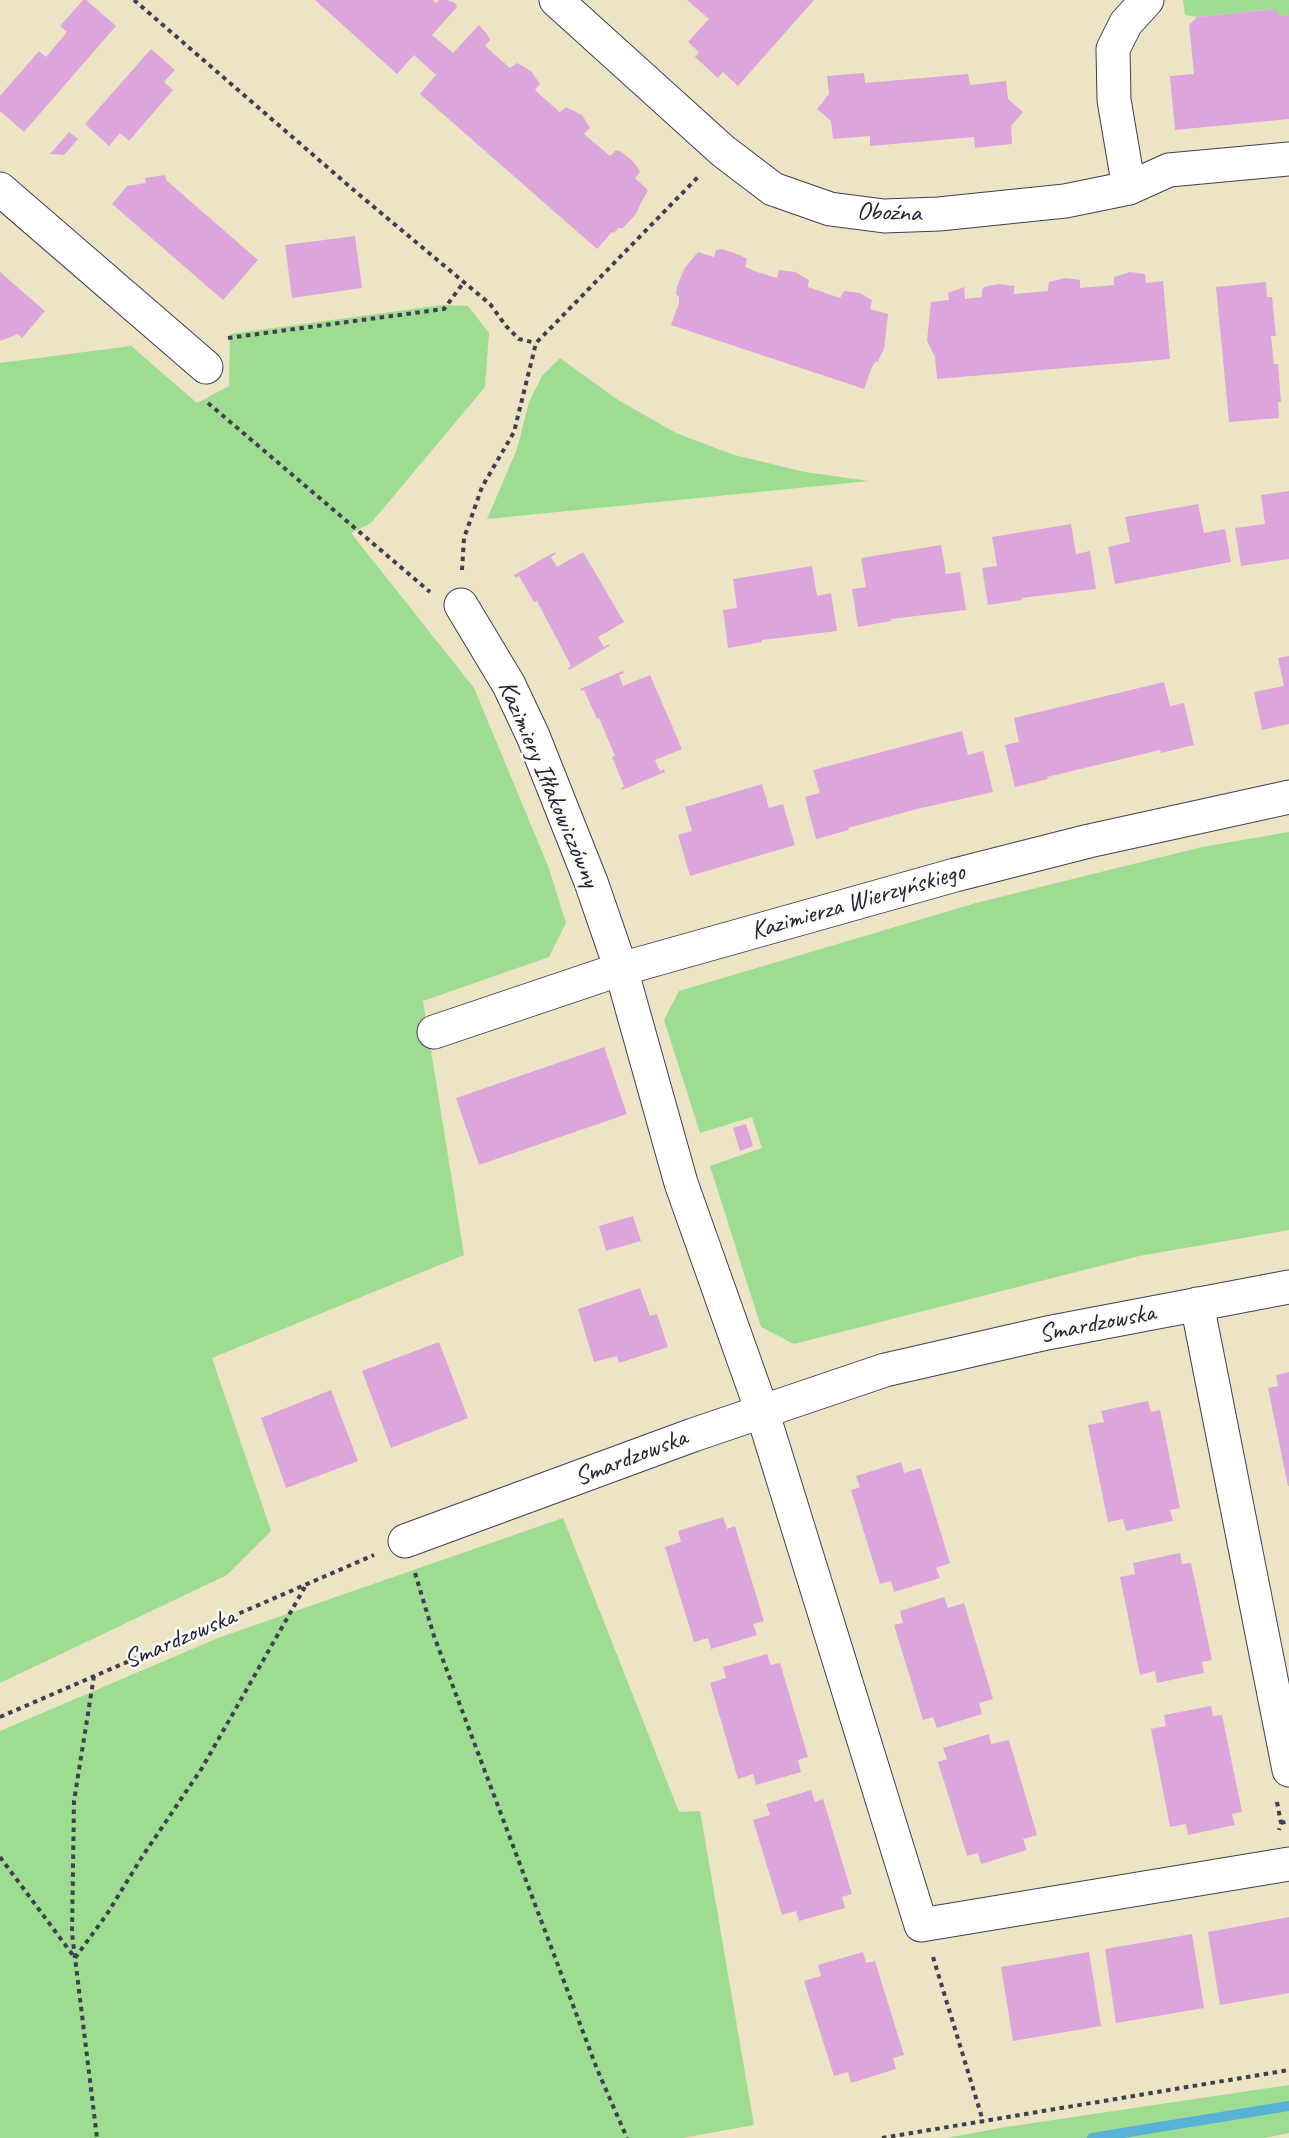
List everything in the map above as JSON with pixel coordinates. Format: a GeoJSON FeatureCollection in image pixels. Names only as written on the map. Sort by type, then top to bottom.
{"type":"FeatureCollection","features":[{"type":"Feature","properties":{"kind":"street"},"geometry":{"type":"LineString","coordinates":[[1129,188],[1114,100],[1113,49],[1126,23],[1147,0]]}},
{"type":"Feature","properties":{"kind":"street","name":"Oboźna"},"geometry":{"type":"LineString","coordinates":[[570,4],[723,150],[773,189],[830,209],[884,216],[939,214],[1076,200],[1129,188],[1169,170],[1289,159]]}},
{"type":"Feature","properties":{"kind":"street"},"geometry":{"type":"LineString","coordinates":[[0,189],[196,370]]}},
{"type":"Feature","properties":{"kind":"street","name":"Kazimiery Iłłakowiczówny"},"geometry":{"type":"LineString","coordinates":[[460,605],[509,685],[533,736],[591,882],[621,969],[681,1183],[762,1411],[921,1925]]}},
{"type":"Feature","properties":{"kind":"street","name":"Kazimierza Wierzyńskiego"},"geometry":{"type":"LineString","coordinates":[[434,1032],[621,969],[955,875],[1089,841],[1289,797]]}},
{"type":"Feature","properties":{"kind":"street","name":"Smardzowska"},"geometry":{"type":"LineString","coordinates":[[405,1541],[762,1411],[885,1370],[1047,1333],[1289,1287]]}},
{"type":"Feature","properties":{"kind":"street"},"geometry":{"type":"LineString","coordinates":[[1197,1304],[1289,1770]]}},
{"type":"Feature","properties":{"kind":"street"},"geometry":{"type":"LineString","coordinates":[[921,1925],[1283,1850]]}},
{"type":"Feature","properties":{"kind":"path"},"geometry":{"type":"LineString","coordinates":[[134,0],[356,192],[490,304],[519,339],[536,343]]}},
{"type":"Feature","properties":{"kind":"path"},"geometry":{"type":"LineString","coordinates":[[464,282],[444,309],[224,339],[196,370],[418,582],[433,594],[460,605],[464,538],[482,487],[514,432],[536,343],[723,150]]}},
{"type":"Feature","properties":{"kind":"path"},"geometry":{"type":"LineString","coordinates":[[405,1541],[434,1636],[597,2069],[627,2138]]}},
{"type":"Feature","properties":{"kind":"path","name":"Smardzowska"},"geometry":{"type":"LineString","coordinates":[[0,1717],[405,1541]]}},
{"type":"Feature","properties":{"kind":"path"},"geometry":{"type":"LineString","coordinates":[[75,1958],[107,1914],[202,1768],[307,1584]]}},
{"type":"Feature","properties":{"kind":"path"},"geometry":{"type":"LineString","coordinates":[[94,1676],[74,1801],[72,1933],[97,2138]]}},
{"type":"Feature","properties":{"kind":"path"},"geometry":{"type":"LineString","coordinates":[[1276,1800],[1283,1850]]}},
{"type":"Feature","properties":{"kind":"path"},"geometry":{"type":"LineString","coordinates":[[1281,1823],[1289,1821]]}},
{"type":"Feature","properties":{"kind":"path"},"geometry":{"type":"LineString","coordinates":[[0,1857],[75,1958]]}},
{"type":"Feature","properties":{"kind":"path"},"geometry":{"type":"LineString","coordinates":[[921,1925],[983,2121]]}},
{"type":"Feature","properties":{"kind":"path"},"geometry":{"type":"LineString","coordinates":[[882,2138],[1289,2070]]}},
{"type":"Feature","properties":{"kind":"green space"},"geometry":{"type":"Polygon","coordinates":[[[1183,0],[1289,0],[1289,15],[1280,16],[1274,9],[1197,17],[1185,15],[1183,0]]]}},
{"type":"Feature","properties":{"kind":"green space"},"geometry":{"type":"Polygon","coordinates":[[[442,305],[468,306],[489,333],[485,387],[371,523],[351,533],[474,688],[548,866],[566,923],[549,957],[423,1001],[464,1255],[212,1358],[271,1531],[227,1575],[0,1683],[0,363],[131,346],[197,403],[229,386],[230,334],[442,305]]]}},
{"type":"Feature","properties":{"kind":"green space"},"geometry":{"type":"Polygon","coordinates":[[[560,358],[618,400],[676,433],[734,455],[805,472],[869,481],[487,519],[517,449],[529,402],[542,376],[560,358]]]}},
{"type":"Feature","properties":{"kind":"green space"},"geometry":{"type":"Polygon","coordinates":[[[1289,832],[1289,1230],[1139,1256],[794,1344],[761,1327],[710,1166],[762,1148],[752,1117],[700,1133],[664,1020],[679,991],[976,903],[1202,847],[1289,832]]]}},
{"type":"Feature","properties":{"kind":"green space"},"geometry":{"type":"Polygon","coordinates":[[[563,1518],[679,1812],[700,1811],[754,2125],[682,2138],[0,2138],[0,1731],[218,1638],[563,1518]]]}},
{"type":"Feature","properties":{"kind":"green space"},"geometry":{"type":"Polygon","coordinates":[[[1289,2085],[1289,2133],[1265,2138],[946,2138],[1006,2127],[1289,2085]]]}},
{"type":"Feature","properties":{"kind":"building"},"geometry":{"type":"Polygon","coordinates":[[[83,0],[86,0],[116,26],[24,132],[0,111],[0,96],[39,51],[46,57],[67,32],[60,26],[83,0]]]}},
{"type":"Feature","properties":{"kind":"building"},"geometry":{"type":"Polygon","coordinates":[[[315,0],[433,0],[436,3],[439,0],[448,0],[455,3],[457,7],[432,35],[453,53],[479,25],[490,40],[485,46],[510,68],[517,63],[531,71],[540,84],[535,90],[547,101],[560,112],[566,107],[582,115],[590,128],[584,134],[610,156],[616,150],[620,151],[638,168],[640,172],[635,178],[648,190],[635,215],[623,228],[612,232],[597,249],[420,94],[436,75],[414,55],[397,74],[315,0]]]}},
{"type":"Feature","properties":{"kind":"building"},"geometry":{"type":"Polygon","coordinates":[[[687,0],[814,0],[738,86],[723,72],[718,78],[695,57],[699,52],[688,42],[709,19],[687,0]]]}},
{"type":"Feature","properties":{"kind":"building"},"geometry":{"type":"Polygon","coordinates":[[[1275,9],[1280,16],[1289,15],[1289,119],[1175,130],[1170,76],[1194,74],[1189,25],[1197,17],[1275,9]]]}},
{"type":"Feature","properties":{"kind":"building"},"geometry":{"type":"Polygon","coordinates":[[[151,49],[175,70],[164,82],[173,90],[129,141],[120,133],[109,146],[85,124],[151,49]]]}},
{"type":"Feature","properties":{"kind":"building"},"geometry":{"type":"Polygon","coordinates":[[[864,73],[865,83],[968,74],[970,85],[1006,81],[1008,99],[1023,112],[1011,126],[1012,144],[975,148],[974,137],[870,146],[870,136],[833,139],[831,121],[817,109],[829,94],[827,76],[864,73]]]}},
{"type":"Feature","properties":{"kind":"building"},"geometry":{"type":"Polygon","coordinates":[[[69,132],[78,139],[64,155],[50,154],[69,132]]]}},
{"type":"Feature","properties":{"kind":"building"},"geometry":{"type":"Polygon","coordinates":[[[165,175],[166,180],[258,260],[223,300],[112,204],[127,186],[146,183],[145,178],[165,175]]]}},
{"type":"Feature","properties":{"kind":"building"},"geometry":{"type":"Polygon","coordinates":[[[355,236],[362,288],[292,298],[285,245],[355,236]]]}},
{"type":"Feature","properties":{"kind":"building"},"geometry":{"type":"Polygon","coordinates":[[[722,249],[747,259],[745,267],[760,273],[777,278],[779,270],[795,272],[809,280],[808,287],[840,298],[844,291],[860,293],[872,300],[870,309],[888,314],[884,349],[879,363],[876,361],[872,367],[864,389],[671,325],[679,303],[679,296],[676,295],[677,287],[684,269],[698,252],[714,257],[716,250],[722,249]]]}},
{"type":"Feature","properties":{"kind":"building"},"geometry":{"type":"Polygon","coordinates":[[[0,272],[45,311],[22,338],[18,334],[0,341],[0,272]]]}},
{"type":"Feature","properties":{"kind":"building"},"geometry":{"type":"Polygon","coordinates":[[[1130,272],[1145,274],[1146,283],[1163,281],[1170,359],[937,379],[935,357],[927,341],[931,302],[949,300],[948,293],[964,287],[965,299],[982,297],[984,287],[999,284],[1014,286],[1014,294],[1048,291],[1049,282],[1065,278],[1080,280],[1080,288],[1114,285],[1114,277],[1130,272]]]}},
{"type":"Feature","properties":{"kind":"building"},"geometry":{"type":"Polygon","coordinates":[[[1266,282],[1267,297],[1272,297],[1276,336],[1271,336],[1274,364],[1278,364],[1281,402],[1278,402],[1279,418],[1229,422],[1216,287],[1266,282]]]}},
{"type":"Feature","properties":{"kind":"building"},"geometry":{"type":"Polygon","coordinates":[[[1289,491],[1289,559],[1241,566],[1235,528],[1265,524],[1261,495],[1289,491]]]}},
{"type":"Feature","properties":{"kind":"building"},"geometry":{"type":"Polygon","coordinates":[[[1198,504],[1204,533],[1225,529],[1231,562],[1115,584],[1108,547],[1130,542],[1125,517],[1198,504]]]}},
{"type":"Feature","properties":{"kind":"building"},"geometry":{"type":"Polygon","coordinates":[[[1071,524],[1076,554],[1090,551],[1096,589],[1021,598],[1022,600],[988,605],[982,568],[997,566],[992,537],[1071,524]]]}},
{"type":"Feature","properties":{"kind":"building"},"geometry":{"type":"Polygon","coordinates":[[[941,545],[946,574],[960,572],[966,610],[891,619],[891,621],[858,627],[852,589],[866,587],[861,558],[941,545]]]}},
{"type":"Feature","properties":{"kind":"building"},"geometry":{"type":"Polygon","coordinates":[[[555,552],[556,554],[551,557],[557,567],[583,552],[624,622],[598,637],[604,647],[609,644],[609,646],[569,670],[571,666],[537,601],[534,602],[519,576],[515,578],[514,575],[555,552]]]}},
{"type":"Feature","properties":{"kind":"building"},"geometry":{"type":"Polygon","coordinates":[[[812,566],[817,596],[831,593],[837,631],[762,640],[762,642],[728,648],[723,610],[737,608],[733,579],[812,566]]]}},
{"type":"Feature","properties":{"kind":"building"},"geometry":{"type":"Polygon","coordinates":[[[1289,656],[1289,724],[1262,730],[1254,692],[1284,686],[1278,658],[1289,656]]]}},
{"type":"Feature","properties":{"kind":"building"},"geometry":{"type":"Polygon","coordinates":[[[623,671],[624,673],[619,675],[623,686],[650,675],[682,749],[655,760],[660,771],[664,769],[665,772],[622,790],[624,786],[612,757],[615,756],[599,718],[597,719],[584,690],[580,689],[623,671]]]}},
{"type":"Feature","properties":{"kind":"building"},"geometry":{"type":"Polygon","coordinates":[[[1164,682],[1170,706],[1184,703],[1194,745],[1161,753],[1160,750],[1015,787],[1005,745],[1019,742],[1014,718],[1164,682]]]}},
{"type":"Feature","properties":{"kind":"building"},"geometry":{"type":"Polygon","coordinates":[[[962,731],[968,755],[983,751],[993,792],[917,809],[816,839],[805,797],[820,793],[813,770],[962,731]]]}},
{"type":"Feature","properties":{"kind":"building"},"geometry":{"type":"Polygon","coordinates":[[[762,784],[769,808],[783,804],[795,845],[690,876],[678,835],[692,831],[685,807],[762,784]]]}},
{"type":"Feature","properties":{"kind":"building"},"geometry":{"type":"Polygon","coordinates":[[[604,1047],[627,1114],[479,1165],[456,1098],[604,1047]]]}},
{"type":"Feature","properties":{"kind":"building"},"geometry":{"type":"Polygon","coordinates":[[[746,1124],[753,1146],[740,1151],[733,1128],[746,1124]]]}},
{"type":"Feature","properties":{"kind":"building"},"geometry":{"type":"Polygon","coordinates":[[[633,1216],[641,1241],[606,1251],[599,1226],[633,1216]]]}},
{"type":"Feature","properties":{"kind":"building"},"geometry":{"type":"Polygon","coordinates":[[[640,1288],[650,1316],[657,1314],[668,1347],[619,1363],[617,1356],[594,1362],[578,1309],[640,1288]]]}},
{"type":"Feature","properties":{"kind":"building"},"geometry":{"type":"Polygon","coordinates":[[[439,1342],[468,1418],[391,1448],[362,1371],[439,1342]]]}},
{"type":"Feature","properties":{"kind":"building"},"geometry":{"type":"Polygon","coordinates":[[[1289,1372],[1288,1486],[1268,1388],[1278,1386],[1276,1375],[1289,1372]]]}},
{"type":"Feature","properties":{"kind":"building"},"geometry":{"type":"Polygon","coordinates":[[[331,1390],[358,1461],[286,1488],[261,1418],[331,1390]]]}},
{"type":"Feature","properties":{"kind":"building"},"geometry":{"type":"Polygon","coordinates":[[[1148,1401],[1151,1412],[1160,1410],[1180,1508],[1170,1510],[1173,1521],[1126,1531],[1123,1519],[1108,1522],[1088,1425],[1104,1422],[1101,1411],[1148,1401]]]}},
{"type":"Feature","properties":{"kind":"building"},"geometry":{"type":"Polygon","coordinates":[[[901,1462],[904,1473],[921,1468],[950,1563],[936,1568],[940,1578],[894,1592],[891,1581],[880,1584],[851,1490],[860,1487],[856,1476],[901,1462]]]}},
{"type":"Feature","properties":{"kind":"building"},"geometry":{"type":"Polygon","coordinates":[[[723,1517],[727,1529],[735,1526],[764,1621],[753,1624],[757,1635],[711,1649],[708,1638],[694,1642],[665,1547],[681,1542],[678,1531],[723,1517]]]}},
{"type":"Feature","properties":{"kind":"building"},"geometry":{"type":"Polygon","coordinates":[[[1180,1553],[1182,1564],[1191,1563],[1212,1660],[1202,1662],[1204,1673],[1157,1683],[1155,1671],[1140,1675],[1120,1577],[1135,1574],[1133,1563],[1180,1553]]]}},
{"type":"Feature","properties":{"kind":"building"},"geometry":{"type":"Polygon","coordinates":[[[944,1597],[948,1608],[964,1603],[993,1699],[979,1703],[982,1714],[937,1728],[933,1717],[923,1720],[894,1625],[903,1623],[900,1611],[944,1597]]]}},
{"type":"Feature","properties":{"kind":"building"},"geometry":{"type":"Polygon","coordinates":[[[767,1654],[771,1665],[780,1663],[808,1757],[798,1760],[801,1772],[756,1785],[753,1774],[738,1779],[710,1683],[726,1678],[723,1667],[767,1654]]]}},
{"type":"Feature","properties":{"kind":"building"},"geometry":{"type":"Polygon","coordinates":[[[1211,1706],[1213,1716],[1222,1715],[1242,1812],[1232,1814],[1235,1825],[1188,1835],[1186,1824],[1170,1827],[1151,1729],[1166,1726],[1164,1715],[1211,1706]]]}},
{"type":"Feature","properties":{"kind":"building"},"geometry":{"type":"Polygon","coordinates":[[[989,1734],[991,1744],[1009,1740],[1037,1835],[1023,1839],[1027,1850],[981,1864],[978,1853],[967,1856],[938,1762],[947,1759],[943,1748],[989,1734]]]}},
{"type":"Feature","properties":{"kind":"building"},"geometry":{"type":"Polygon","coordinates":[[[811,1790],[815,1802],[823,1799],[852,1894],[842,1897],[845,1908],[799,1921],[796,1911],[782,1915],[753,1820],[770,1815],[766,1804],[811,1790]]]}},
{"type":"Feature","properties":{"kind":"building"},"geometry":{"type":"Polygon","coordinates":[[[1289,1917],[1289,1993],[1220,2005],[1208,1932],[1289,1917]]]}},
{"type":"Feature","properties":{"kind":"building"},"geometry":{"type":"Polygon","coordinates":[[[1192,1934],[1204,2008],[1116,2023],[1105,1949],[1192,1934]]]}},
{"type":"Feature","properties":{"kind":"building"},"geometry":{"type":"Polygon","coordinates":[[[863,1952],[866,1963],[875,1961],[904,2055],[893,2058],[896,2069],[851,2083],[848,2072],[834,2076],[804,1981],[821,1976],[818,1965],[863,1952]]]}},
{"type":"Feature","properties":{"kind":"building"},"geometry":{"type":"Polygon","coordinates":[[[1089,1952],[1101,2026],[1013,2041],[1001,1967],[1089,1952]]]}},
{"type":"Feature","properties":{"kind":"waterway"},"geometry":{"type":"LineString","coordinates":[[1092,2138],[1289,2106]]}}]}
